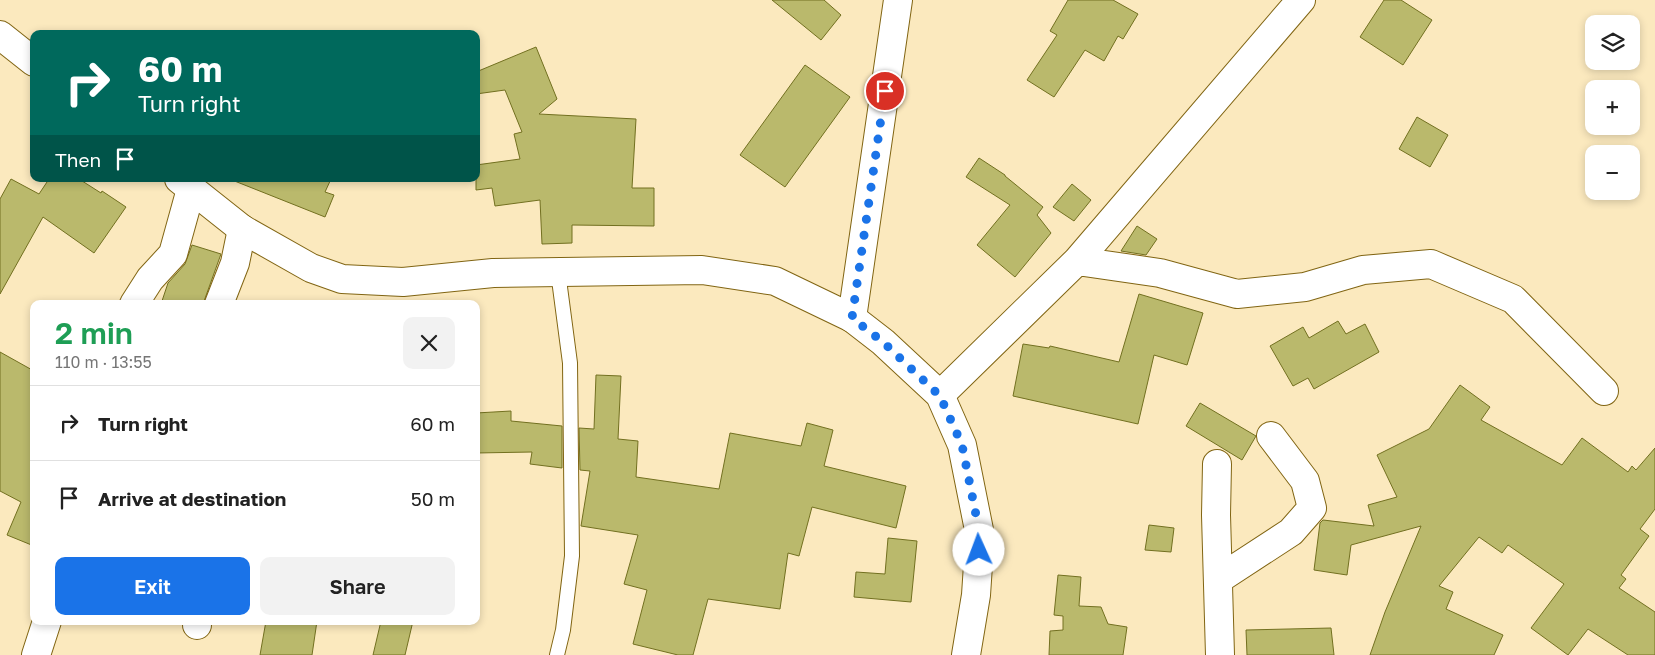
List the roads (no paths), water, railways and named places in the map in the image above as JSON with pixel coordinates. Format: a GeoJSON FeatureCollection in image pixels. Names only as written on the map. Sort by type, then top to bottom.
{"type":"FeatureCollection","features":[{"type":"Feature","properties":{"kind":"street"},"geometry":{"type":"LineString","coordinates":[[852,318],[898,0]]}},
{"type":"Feature","properties":{"kind":"street"},"geometry":{"type":"LineString","coordinates":[[940,396],[1077,261],[1301,0]]}},
{"type":"Feature","properties":{"kind":"street"},"geometry":{"type":"LineString","coordinates":[[0,35],[30,59]]}},
{"type":"Feature","properties":{"kind":"street"},"geometry":{"type":"LineString","coordinates":[[137,300],[150,279],[173,254],[185,184],[242,229],[311,268],[342,279],[403,282],[493,273],[702,270],[775,281],[852,318],[883,342],[940,396],[962,445],[980,535],[976,595],[966,655]]}},
{"type":"Feature","properties":{"kind":"street"},"geometry":{"type":"LineString","coordinates":[[221,300],[235,263],[242,229]]}},
{"type":"Feature","properties":{"kind":"street"},"geometry":{"type":"LineString","coordinates":[[1077,261],[1160,273],[1237,294],[1305,287],[1363,270],[1431,264],[1513,299],[1604,391]]}},
{"type":"Feature","properties":{"kind":"street"},"geometry":{"type":"LineString","coordinates":[[1218,578],[1291,532],[1312,508],[1305,481],[1271,436]]}},
{"type":"Feature","properties":{"kind":"street"},"geometry":{"type":"LineString","coordinates":[[1217,464],[1216,515],[1220,655]]}},
{"type":"Feature","properties":{"kind":"street"},"geometry":{"type":"LineString","coordinates":[[36,655],[46,625]]}},
{"type":"Feature","properties":{"kind":"lane"},"geometry":{"type":"LineString","coordinates":[[557,655],[563,630],[572,556],[570,362],[558,272]]}}]}
